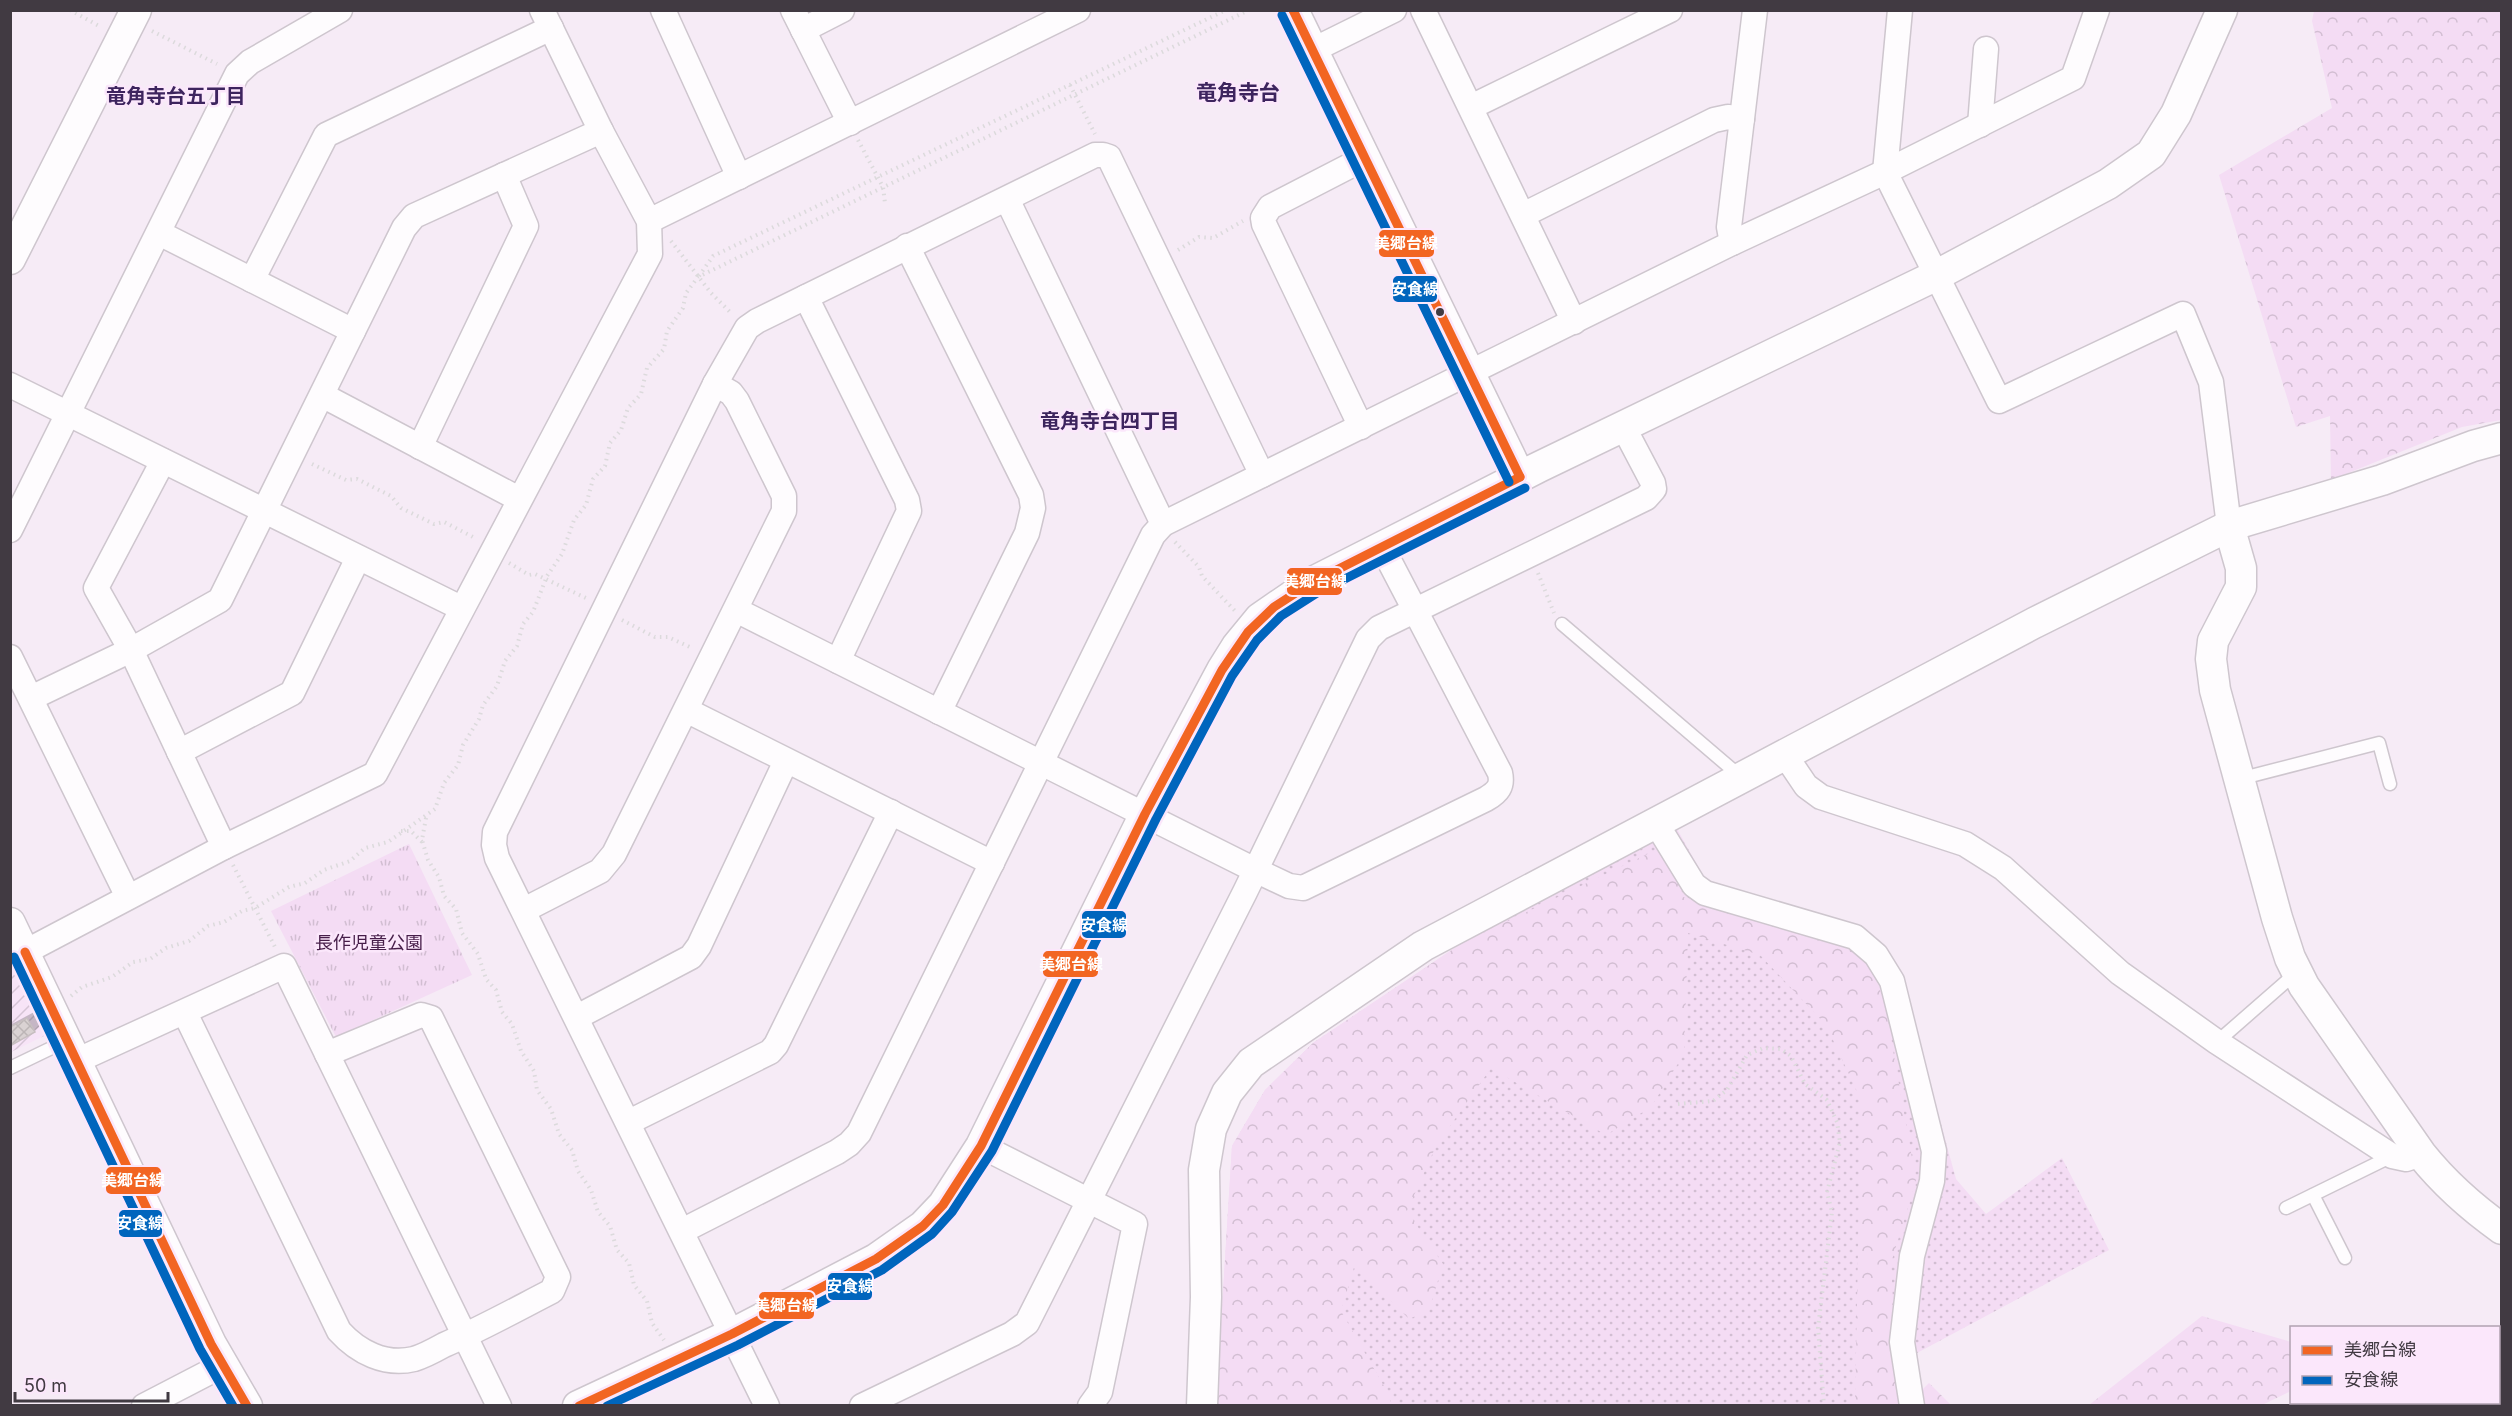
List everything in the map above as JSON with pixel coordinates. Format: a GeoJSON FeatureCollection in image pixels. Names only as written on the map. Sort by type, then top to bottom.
{"type":"FeatureCollection","features":[{"type":"Feature","properties":{"kind":"street"},"geometry":{"type":"LineString","coordinates":[[10,530],[67,413],[85,384],[237,74],[250,62],[340,10]]}},
{"type":"Feature","properties":{"kind":"street"},"geometry":{"type":"LineString","coordinates":[[663,10],[739,177]]}},
{"type":"Feature","properties":{"kind":"street"},"geometry":{"type":"LineString","coordinates":[[843,10],[798,20],[850,123]]}},
{"type":"Feature","properties":{"kind":"street"},"geometry":{"type":"LineString","coordinates":[[25,952],[224,847],[375,774],[650,254],[658,229],[739,177],[1078,10]]}},
{"type":"Feature","properties":{"kind":"street"},"geometry":{"type":"LineString","coordinates":[[1293,10],[1520,477]]}},
{"type":"Feature","properties":{"kind":"street"},"geometry":{"type":"LineString","coordinates":[[1313,50],[1394,10]]}},
{"type":"Feature","properties":{"kind":"street"},"geometry":{"type":"LineString","coordinates":[[1424,10],[1574,322]]}},
{"type":"Feature","properties":{"kind":"street"},"geometry":{"type":"LineString","coordinates":[[1471,107],[1670,10]]}},
{"type":"Feature","properties":{"kind":"street"},"geometry":{"type":"LineString","coordinates":[[1732,243],[1729,227],[1755,10]]}},
{"type":"Feature","properties":{"kind":"street"},"geometry":{"type":"LineString","coordinates":[[1900,10],[1885,172],[1935,276],[2000,401],[2183,314],[2211,382],[2229,526],[2241,568],[2241,587],[2213,641],[2211,659],[2215,690],[2238,779],[2290,958],[2304,986],[2421,1154],[2440,1178],[2502,1229]]}},
{"type":"Feature","properties":{"kind":"street"},"geometry":{"type":"LineString","coordinates":[[682,1231],[837,1152],[859,1133],[1153,535],[1163,524],[1732,243],[1885,172],[2073,78],[2097,10]]}},
{"type":"Feature","properties":{"kind":"street"},"geometry":{"type":"LineString","coordinates":[[578,1406],[732,1334],[876,1259],[914,1233],[943,1205],[981,1146],[1145,814],[1222,670],[1260,618],[1290,596],[1382,547],[1520,477],[1935,276],[2108,184],[2151,154],[2176,114],[2222,10]]}},
{"type":"Feature","properties":{"kind":"street"},"geometry":{"type":"LineString","coordinates":[[10,259],[140,18]]}},
{"type":"Feature","properties":{"kind":"street"},"geometry":{"type":"LineString","coordinates":[[252,280],[326,135],[546,19],[601,131],[658,229]]}},
{"type":"Feature","properties":{"kind":"street"},"geometry":{"type":"LineString","coordinates":[[1980,125],[1986,49]]}},
{"type":"Feature","properties":{"kind":"street"},"geometry":{"type":"LineString","coordinates":[[1523,215],[1714,120],[1728,117],[1742,119]]}},
{"type":"Feature","properties":{"kind":"street"},"geometry":{"type":"LineString","coordinates":[[32,698],[131,650],[220,600],[404,228],[414,216],[601,131]]}},
{"type":"Feature","properties":{"kind":"street"},"geometry":{"type":"LineString","coordinates":[[766,1406],[497,858],[494,845],[495,832],[715,384],[747,328],[907,246],[1103,154],[1109,157],[1262,475]]}},
{"type":"Feature","properties":{"kind":"street"},"geometry":{"type":"LineString","coordinates":[[1360,427],[1263,218],[1270,207],[1365,158]]}},
{"type":"Feature","properties":{"kind":"street"},"geometry":{"type":"LineString","coordinates":[[420,447],[526,226],[504,175]]}},
{"type":"Feature","properties":{"kind":"street"},"geometry":{"type":"LineString","coordinates":[[1007,199],[1163,524]]}},
{"type":"Feature","properties":{"kind":"street"},"geometry":{"type":"LineString","coordinates":[[159,233],[353,331]]}},
{"type":"Feature","properties":{"kind":"street"},"geometry":{"type":"LineString","coordinates":[[907,246],[1031,495],[1033,508],[1027,533],[939,712]]}},
{"type":"Feature","properties":{"kind":"street"},"geometry":{"type":"LineString","coordinates":[[806,297],[907,500],[909,511],[838,661]]}},
{"type":"Feature","properties":{"kind":"street"},"geometry":{"type":"LineString","coordinates":[[524,910],[600,870],[607,864],[784,511],[785,503],[737,401],[725,388],[715,384]]}},
{"type":"Feature","properties":{"kind":"street"},"geometry":{"type":"LineString","coordinates":[[10,385],[461,609]]}},
{"type":"Feature","properties":{"kind":"street"},"geometry":{"type":"LineString","coordinates":[[322,395],[519,500]]}},
{"type":"Feature","properties":{"kind":"street"},"geometry":{"type":"LineString","coordinates":[[862,1406],[1012,1334],[1027,1323],[1256,870],[1368,639],[1379,628],[1416,612],[1646,498],[1654,489],[1653,483],[1624,428]]}},
{"type":"Feature","properties":{"kind":"street"},"geometry":{"type":"LineString","coordinates":[[1202,1406],[1206,1297],[1204,1170],[1211,1129],[1227,1093],[1251,1063],[1423,946],[2034,623],[2229,526],[2382,480],[2473,446],[2502,438]]}},
{"type":"Feature","properties":{"kind":"street"},"geometry":{"type":"LineString","coordinates":[[163,461],[96,588],[131,650],[224,847]]}},
{"type":"Feature","properties":{"kind":"street"},"geometry":{"type":"LineString","coordinates":[[736,610],[1288,886],[1304,888],[1486,799],[1499,789],[1502,781],[1500,773],[1382,547]]}},
{"type":"Feature","properties":{"kind":"street"},"geometry":{"type":"LineString","coordinates":[[178,752],[292,693],[358,558]]}},
{"type":"Feature","properties":{"kind":"street"},"geometry":{"type":"LineString","coordinates":[[10,657],[128,897]]}},
{"type":"Feature","properties":{"kind":"street"},"geometry":{"type":"LineString","coordinates":[[686,710],[993,862]]}},
{"type":"Feature","properties":{"kind":"street"},"geometry":{"type":"LineString","coordinates":[[1785,755],[1806,786],[1821,797],[1965,844],[2003,868],[2120,973],[2217,1042],[2392,1156],[2406,1159],[2421,1154]]}},
{"type":"Feature","properties":{"kind":"street"},"geometry":{"type":"LineString","coordinates":[[577,1017],[692,957],[786,761]]}},
{"type":"Feature","properties":{"kind":"street"},"geometry":{"type":"LineString","coordinates":[[628,1122],[770,1052],[776,1045],[891,812]]}},
{"type":"Feature","properties":{"kind":"street"},"geometry":{"type":"LineString","coordinates":[[1656,823],[1694,885],[1705,893],[1855,937],[1876,955],[1892,981],[1934,1151],[1932,1181],[1912,1256],[1902,1342],[1912,1406]]}},
{"type":"Feature","properties":{"kind":"street"},"geometry":{"type":"LineString","coordinates":[[10,923],[223,1365],[247,1406]]}},
{"type":"Feature","properties":{"kind":"street"},"geometry":{"type":"LineString","coordinates":[[72,1051],[185,1013],[284,966],[499,1406]]}},
{"type":"Feature","properties":{"kind":"street"},"geometry":{"type":"LineString","coordinates":[[185,1013],[339,1331],[350,1343],[366,1354],[392,1360],[414,1359],[552,1291],[558,1277],[431,1018],[421,1015],[327,1054]]}},
{"type":"Feature","properties":{"kind":"street"},"geometry":{"type":"LineString","coordinates":[[981,1146],[1135,1224],[1100,1392],[1090,1406]]}},
{"type":"Feature","properties":{"kind":"street"},"geometry":{"type":"LineString","coordinates":[[144,1406],[223,1365]]}},
{"type":"Feature","properties":{"kind":"lane"},"geometry":{"type":"LineString","coordinates":[[1559,621],[1742,779]]}},
{"type":"Feature","properties":{"kind":"lane"},"geometry":{"type":"LineString","coordinates":[[2238,779],[2379,743],[2390,784]]}},
{"type":"Feature","properties":{"kind":"lane"},"geometry":{"type":"LineString","coordinates":[[2217,1042],[2297,972]]}},
{"type":"Feature","properties":{"kind":"lane"},"geometry":{"type":"LineString","coordinates":[[10,1068],[72,1051]]}},
{"type":"Feature","properties":{"kind":"lane"},"geometry":{"type":"LineString","coordinates":[[2286,1208],[2392,1156]]}},
{"type":"Feature","properties":{"kind":"lane"},"geometry":{"type":"LineString","coordinates":[[2313,1195],[2344,1258]]}},
{"type":"Feature","properties":{"kind":"path"},"geometry":{"type":"LineString","coordinates":[[70,10],[110,31]]}},
{"type":"Feature","properties":{"kind":"path"},"geometry":{"type":"LineString","coordinates":[[698,277],[712,256],[1226,10]]}},
{"type":"Feature","properties":{"kind":"path"},"geometry":{"type":"LineString","coordinates":[[698,277],[1249,10]]}},
{"type":"Feature","properties":{"kind":"path"},"geometry":{"type":"LineString","coordinates":[[140,18],[237,74]]}},
{"type":"Feature","properties":{"kind":"path"},"geometry":{"type":"LineString","coordinates":[[1070,86],[1103,154]]}},
{"type":"Feature","properties":{"kind":"path"},"geometry":{"type":"LineString","coordinates":[[850,123],[883,188],[885,203]]}},
{"type":"Feature","properties":{"kind":"path"},"geometry":{"type":"LineString","coordinates":[[1159,261],[1198,237],[1212,238],[1246,219],[1263,218]]}},
{"type":"Feature","properties":{"kind":"path"},"geometry":{"type":"LineString","coordinates":[[658,229],[711,293],[747,328]]}},
{"type":"Feature","properties":{"kind":"path"},"geometry":{"type":"LineString","coordinates":[[1163,524],[1169,536],[1199,567],[1202,576],[1233,610],[1242,616]]}},
{"type":"Feature","properties":{"kind":"path"},"geometry":{"type":"LineString","coordinates":[[1534,565],[1559,621]]}},
{"type":"Feature","properties":{"kind":"path"},"geometry":{"type":"LineString","coordinates":[[426,818],[423,832],[424,845],[428,860],[439,877],[444,896],[456,909],[462,933],[478,954],[486,979],[498,995],[502,1012],[516,1032],[521,1051],[534,1071],[537,1090],[551,1109],[559,1134],[572,1150],[578,1171],[591,1190],[598,1212],[610,1226],[617,1250],[629,1263],[634,1285],[647,1301],[652,1323],[668,1349]]}},
{"type":"Feature","properties":{"kind":"path"},"geometry":{"type":"LineString","coordinates":[[400,831],[411,831],[424,845]]}},
{"type":"Feature","properties":{"kind":"path"},"geometry":{"type":"LineString","coordinates":[[224,847],[284,966]]}},
{"type":"Feature","properties":{"kind":"path"},"geometry":{"type":"LineString","coordinates":[[1678,1104],[1713,1101],[1727,1090],[1747,1054],[1763,1048],[1781,1049],[1791,1056],[1805,1084],[1827,1100],[1837,1122],[1840,1142],[1827,1192],[1832,1212],[1818,1328],[1824,1406]]}},
{"type":"Feature","properties":{"kind":"shaded area"},"geometry":{"type":"Polygon","coordinates":[[[10,966],[44,1036],[11,1052],[10,1052],[10,966]]]}},
{"type":"Feature","properties":{"kind":"green space"},"geometry":{"type":"Polygon","coordinates":[[[2314,11],[2501,11],[2501,420],[2462,427],[2331,480],[2330,416],[2296,427],[2219,175],[2332,108],[2312,21],[2314,11]]]}},
{"type":"Feature","properties":{"kind":"green space"},"geometry":{"type":"Polygon","coordinates":[[[1676,827],[1711,890],[1831,917],[1861,930],[1904,989],[1956,1179],[1986,1214],[2062,1158],[2109,1250],[1917,1353],[1920,1392],[1924,1405],[1216,1406],[1232,1146],[1265,1090],[1313,1043],[1462,943],[1676,827]]]}},
{"type":"Feature","properties":{"kind":"green space","name":"長作児童公園"},"geometry":{"type":"Polygon","coordinates":[[[409,844],[472,975],[336,1037],[271,911],[409,844]]]}},
{"type":"Feature","properties":{"kind":"green space"},"geometry":{"type":"Polygon","coordinates":[[[1660,848],[1683,897],[1820,934],[1866,961],[1884,999],[1916,1181],[1891,1263],[1898,1393],[1901,1405],[1855,1405],[1861,1100],[1826,1025],[1760,955],[1688,933],[1684,1054],[1651,1107],[1606,1135],[1491,1068],[1436,1146],[1407,1211],[1443,1264],[1429,1310],[1409,1319],[1355,1264],[1341,1311],[1389,1395],[1391,1405],[1216,1406],[1232,1146],[1265,1090],[1313,1043],[1462,943],[1660,848]]]}},
{"type":"Feature","properties":{"kind":"green space"},"geometry":{"type":"Polygon","coordinates":[[[2202,1316],[2290,1342],[2290,1391],[2262,1405],[2089,1405],[2202,1316]]]}},
{"type":"Feature","properties":{"kind":"green space"},"geometry":{"type":"Polygon","coordinates":[[[1929,1383],[1951,1405],[1924,1405],[1920,1392],[1929,1383]]]}},
{"type":"Feature","properties":{"kind":"building"},"geometry":{"type":"Polygon","coordinates":[[[27,1018],[35,1032],[10,1046],[10,1027],[27,1018]]]}},
{"type":"Feature","properties":{"kind":"transit line","name":"美郷台線"},"geometry":{"type":"LineString","coordinates":[[1293,10],[1520,477]]}},
{"type":"Feature","properties":{"kind":"transit line","name":"安食線"},"geometry":{"type":"LineString","coordinates":[[1282,15],[1509,482]]}},
{"type":"Feature","properties":{"kind":"transit line","name":"美郷台線"},"geometry":{"type":"LineString","coordinates":[[579,1406],[732,1334],[876,1259],[923,1226],[943,1205],[981,1146],[1145,814],[1222,670],[1248,632],[1274,607],[1311,583],[1520,477]]}},
{"type":"Feature","properties":{"kind":"transit line","name":"安食線"},"geometry":{"type":"LineString","coordinates":[[607,1406],[738,1345],[882,1270],[932,1234],[952,1212],[992,1151],[1156,819],[1232,676],[1257,640],[1281,616],[1317,593],[1525,488]]}},
{"type":"Feature","properties":{"kind":"transit line","name":"美郷台線"},"geometry":{"type":"LineString","coordinates":[[25,952],[211,1344],[247,1406]]}},
{"type":"Feature","properties":{"kind":"transit line","name":"安食線"},"geometry":{"type":"LineString","coordinates":[[14,957],[200,1349],[233,1406]]}},
{"type":"Feature","properties":{"kind":"district","name":"竜角寺台"},"geometry":{"type":"Point","coordinates":[1238,93]}},
{"type":"Feature","properties":{"kind":"district","name":"竜角寺台五丁目"},"geometry":{"type":"Point","coordinates":[176,96]}},
{"type":"Feature","properties":{"kind":"district","name":"竜角寺台四丁目"},"geometry":{"type":"Point","coordinates":[1110,421]}}]}
